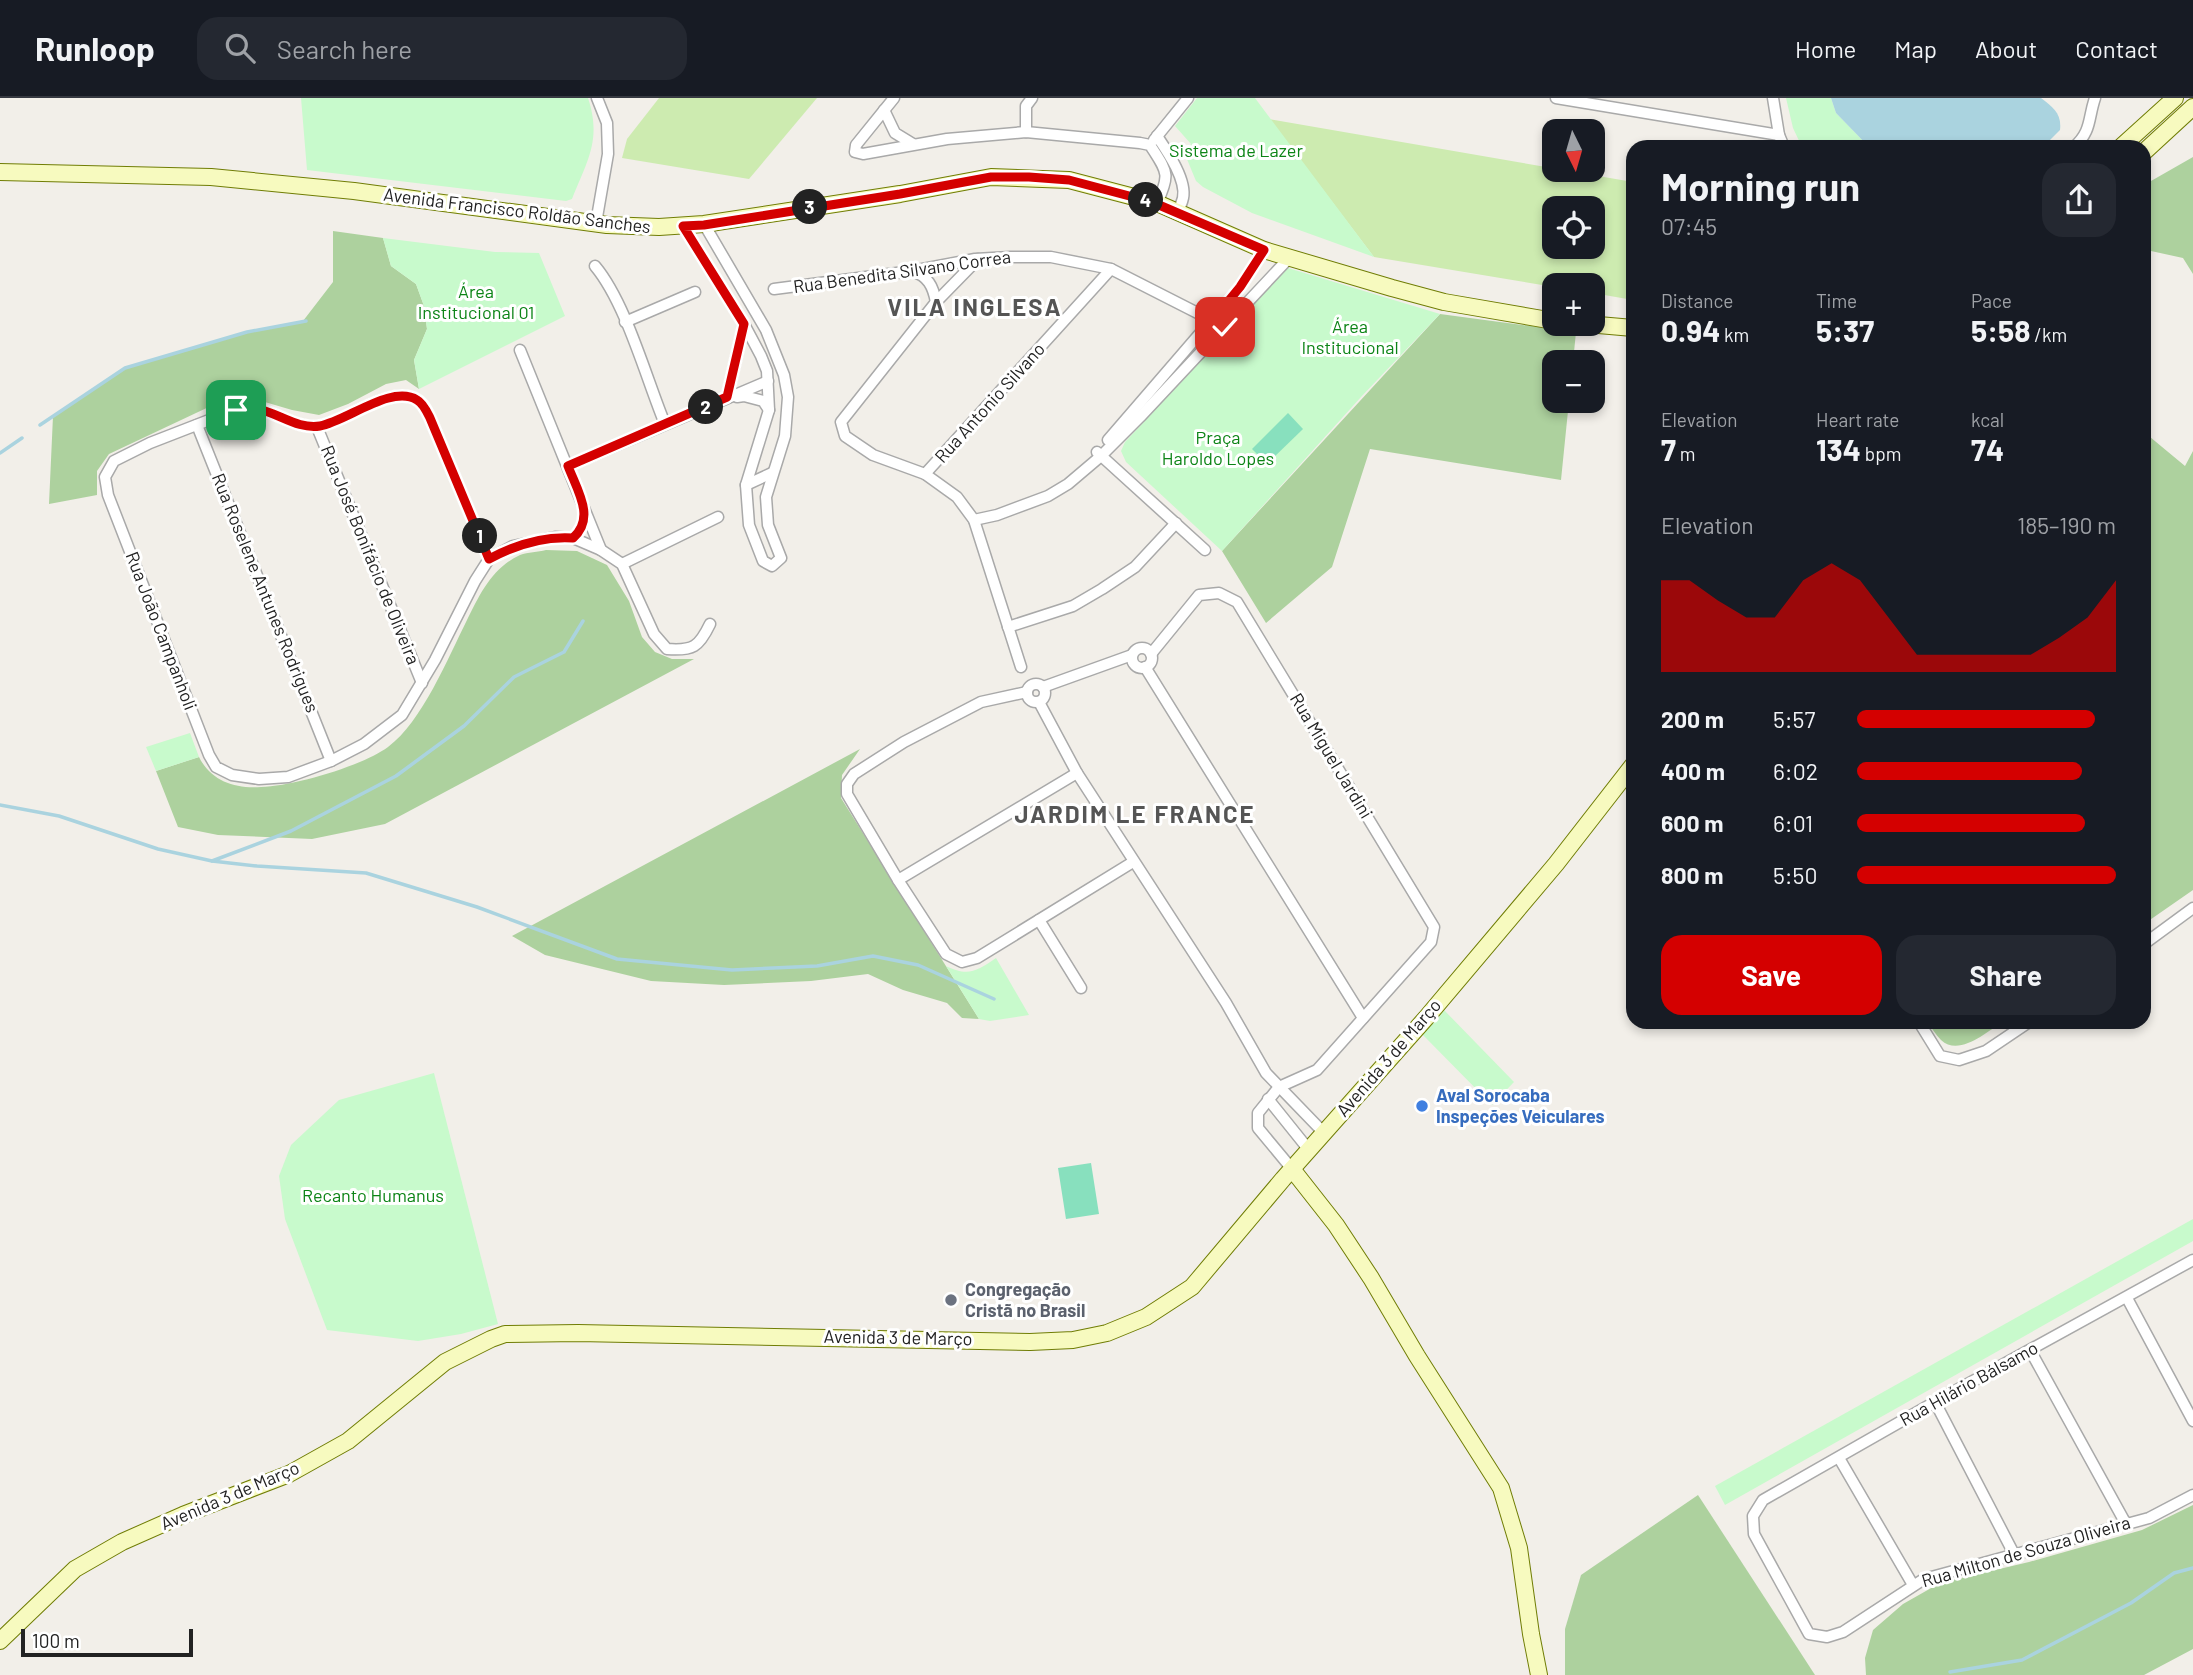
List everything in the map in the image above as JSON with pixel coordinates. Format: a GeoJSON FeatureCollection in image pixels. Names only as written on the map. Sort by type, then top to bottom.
{"type":"FeatureCollection","features":[{"type":"Feature","properties":{"kind":"street"},"geometry":{"type":"LineString","coordinates":[[596,223],[608,154],[607,123],[597,98]]}},
{"type":"Feature","properties":{"kind":"street"},"geometry":{"type":"LineString","coordinates":[[894,98],[856,145],[855,152],[863,154],[913,144],[1026,132],[1154,141],[1174,163],[1183,187],[1183,199],[1176,213]]}},
{"type":"Feature","properties":{"kind":"street"},"geometry":{"type":"LineString","coordinates":[[1026,132],[1026,106],[1032,98]]}},
{"type":"Feature","properties":{"kind":"street"},"geometry":{"type":"LineString","coordinates":[[1154,141],[1188,98]]}},
{"type":"Feature","properties":{"kind":"street"},"geometry":{"type":"LineString","coordinates":[[1556,98],[1588,101],[1779,135]]}},
{"type":"Feature","properties":{"kind":"street"},"geometry":{"type":"LineString","coordinates":[[1773,98],[1781,140]]}},
{"type":"Feature","properties":{"kind":"street"},"geometry":{"type":"LineString","coordinates":[[2082,140],[2089,127],[2095,98]]}},
{"type":"Feature","properties":{"kind":"street"},"geometry":{"type":"LineString","coordinates":[[2129,140],[2175,98]]}},
{"type":"Feature","properties":{"kind":"street"},"geometry":{"type":"LineString","coordinates":[[2151,146],[2193,107]]}},
{"type":"Feature","properties":{"kind":"street"},"geometry":{"type":"LineString","coordinates":[[884,110],[895,133],[913,144]]}},
{"type":"Feature","properties":{"kind":"street"},"geometry":{"type":"LineString","coordinates":[[1154,141],[1167,172],[1165,186],[1157,203]]}},
{"type":"Feature","properties":{"kind":"street","name":"Avenida Francisco Roldão Sanches"},"geometry":{"type":"LineString","coordinates":[[0,172],[211,177],[354,191],[596,223],[659,227],[704,225],[991,177],[1069,180],[1157,203],[1264,250],[1289,258],[1444,302],[1542,319]]}},
{"type":"Feature","properties":{"kind":"street"},"geometry":{"type":"LineString","coordinates":[[683,226],[761,355],[768,382],[769,410],[746,485],[749,525],[763,561],[772,566],[781,558],[768,525],[766,497],[785,436],[788,397],[785,375],[766,330],[704,225]]}},
{"type":"Feature","properties":{"kind":"street"},"geometry":{"type":"LineString","coordinates":[[974,520],[1048,496],[1068,484],[1090,464],[1240,287],[1264,250]]}},
{"type":"Feature","properties":{"kind":"street","name":"Rua Benedita Silvano Correa"},"geometry":{"type":"LineString","coordinates":[[774,289],[912,271],[978,259],[1051,257],[1111,269],[1225,327]]}},
{"type":"Feature","properties":{"kind":"street"},"geometry":{"type":"LineString","coordinates":[[1099,454],[1289,258]]}},
{"type":"Feature","properties":{"kind":"street"},"geometry":{"type":"LineString","coordinates":[[978,259],[936,302],[841,422],[845,436],[873,455],[925,474],[957,497],[974,520],[1021,667]]}},
{"type":"Feature","properties":{"kind":"street"},"geometry":{"type":"LineString","coordinates":[[595,266],[604,278],[625,322],[665,424]]}},
{"type":"Feature","properties":{"kind":"street","name":"Rua Antonio Silvano"},"geometry":{"type":"LineString","coordinates":[[925,474],[1111,269]]}},
{"type":"Feature","properties":{"kind":"street"},"geometry":{"type":"LineString","coordinates":[[912,271],[929,281],[936,302]]}},
{"type":"Feature","properties":{"kind":"street"},"geometry":{"type":"LineString","coordinates":[[625,322],[695,292]]}},
{"type":"Feature","properties":{"kind":"street"},"geometry":{"type":"LineString","coordinates":[[727,397],[744,324]]}},
{"type":"Feature","properties":{"kind":"street"},"geometry":{"type":"LineString","coordinates":[[1605,326],[1626,327]]}},
{"type":"Feature","properties":{"kind":"street"},"geometry":{"type":"LineString","coordinates":[[520,350],[601,550]]}},
{"type":"Feature","properties":{"kind":"street"},"geometry":{"type":"LineString","coordinates":[[568,466],[768,382]]}},
{"type":"Feature","properties":{"kind":"street"},"geometry":{"type":"LineString","coordinates":[[197,425],[236,410],[250,408],[317,427],[378,402],[404,395],[419,401],[430,418],[489,559]]}},
{"type":"Feature","properties":{"kind":"street"},"geometry":{"type":"LineString","coordinates":[[727,397],[744,396],[757,399],[763,401],[769,410]]}},
{"type":"Feature","properties":{"kind":"street","name":"Rua João Campanholi"},"geometry":{"type":"LineString","coordinates":[[197,425],[150,443],[114,461],[106,477],[108,495],[209,755],[216,767],[232,775],[259,779],[288,777],[331,761]]}},
{"type":"Feature","properties":{"kind":"street","name":"Rua Roselene Antunes Rodrigues"},"geometry":{"type":"LineString","coordinates":[[197,425],[331,761]]}},
{"type":"Feature","properties":{"kind":"street","name":"Rua José Bonifácio de Oliveira"},"geometry":{"type":"LineString","coordinates":[[317,427],[422,683]]}},
{"type":"Feature","properties":{"kind":"street"},"geometry":{"type":"LineString","coordinates":[[1099,454],[1205,550]]}},
{"type":"Feature","properties":{"kind":"street"},"geometry":{"type":"LineString","coordinates":[[746,485],[772,472]]}},
{"type":"Feature","properties":{"kind":"street"},"geometry":{"type":"LineString","coordinates":[[573,538],[584,524],[585,511]]}},
{"type":"Feature","properties":{"kind":"street"},"geometry":{"type":"LineString","coordinates":[[622,564],[718,517]]}},
{"type":"Feature","properties":{"kind":"street"},"geometry":{"type":"LineString","coordinates":[[1008,627],[1073,606],[1102,589],[1135,567],[1176,523]]}},
{"type":"Feature","properties":{"kind":"street"},"geometry":{"type":"LineString","coordinates":[[331,761],[364,744],[402,715],[489,559],[513,546],[555,537],[573,538],[601,550],[622,564],[654,634],[667,649],[685,650],[702,640],[710,624]]}},
{"type":"Feature","properties":{"kind":"street","name":"Rua Miguel Jardini"},"geometry":{"type":"LineString","coordinates":[[1152,654],[1199,595],[1219,593],[1237,602],[1434,927],[1431,942],[1363,1018]]}},
{"type":"Feature","properties":{"kind":"street"},"geometry":{"type":"LineString","coordinates":[[1039,702],[1030,701],[1027,692],[1034,684],[1043,687],[1132,655],[1141,648],[1152,654],[1152,660],[1145,667]]}},
{"type":"Feature","properties":{"kind":"street"},"geometry":{"type":"LineString","coordinates":[[1132,655],[1136,665],[1145,667],[1363,1018],[1317,1070],[1279,1087],[1258,1113],[1258,1128],[1336,1225],[1501,1488],[1519,1548],[1539,1675]]}},
{"type":"Feature","properties":{"kind":"street"},"geometry":{"type":"LineString","coordinates":[[1039,702],[1045,694],[1043,687]]}},
{"type":"Feature","properties":{"kind":"street"},"geometry":{"type":"LineString","coordinates":[[1027,692],[981,702],[893,749],[854,774],[847,784],[847,794],[898,880],[946,954],[962,962],[977,958],[1133,862]]}},
{"type":"Feature","properties":{"kind":"street"},"geometry":{"type":"LineString","coordinates":[[1039,702],[1077,773],[1226,1003],[1266,1073],[1324,1133]]}},
{"type":"Feature","properties":{"kind":"street"},"geometry":{"type":"LineString","coordinates":[[898,880],[1077,773]]}},
{"type":"Feature","properties":{"kind":"street","name":"Avenida 3 de Março"},"geometry":{"type":"LineString","coordinates":[[0,1641],[75,1569],[122,1542],[301,1467],[348,1441],[445,1363],[505,1334],[578,1333],[1030,1342],[1096,1335],[1146,1317],[1192,1287],[1426,1018],[1556,864],[1626,774]]}},
{"type":"Feature","properties":{"kind":"street"},"geometry":{"type":"LineString","coordinates":[[2151,939],[2193,908]]}},
{"type":"Feature","properties":{"kind":"street"},"geometry":{"type":"LineString","coordinates":[[1039,920],[1081,988]]}},
{"type":"Feature","properties":{"kind":"street"},"geometry":{"type":"LineString","coordinates":[[1923,1029],[1940,1056],[1959,1060],[1986,1051],[2019,1029]]}},
{"type":"Feature","properties":{"kind":"street"},"geometry":{"type":"LineString","coordinates":[[1268,1099],[1309,1150]]}},
{"type":"Feature","properties":{"kind":"street","name":"Rua Hilário Bálsamo"},"geometry":{"type":"LineString","coordinates":[[1827,1637],[1809,1634],[1754,1534],[1753,1516],[1763,1500],[2193,1260]]}},
{"type":"Feature","properties":{"kind":"street"},"geometry":{"type":"LineString","coordinates":[[2127,1298],[2193,1420]]}},
{"type":"Feature","properties":{"kind":"street"},"geometry":{"type":"LineString","coordinates":[[2030,1350],[2126,1524]]}},
{"type":"Feature","properties":{"kind":"street"},"geometry":{"type":"LineString","coordinates":[[1935,1402],[2014,1554]]}},
{"type":"Feature","properties":{"kind":"street"},"geometry":{"type":"LineString","coordinates":[[1839,1458],[1913,1585]]}},
{"type":"Feature","properties":{"kind":"street","name":"Rua Milton de Souza Oliveira"},"geometry":{"type":"LineString","coordinates":[[1827,1637],[1843,1632],[1924,1579],[2149,1518],[2193,1495]]}},
{"type":"Feature","properties":{"kind":"green space"},"geometry":{"type":"Polygon","coordinates":[[[301,98],[588,98],[594,126],[593,138],[572,199],[566,201],[307,170],[301,98]]]}},
{"type":"Feature","properties":{"kind":"green space"},"geometry":{"type":"Polygon","coordinates":[[[659,98],[817,98],[749,179],[622,158],[627,139],[659,98]]]}},
{"type":"Feature","properties":{"kind":"green space","name":"Sistema de Lazer"},"geometry":{"type":"Polygon","coordinates":[[[1197,98],[1255,98],[1374,257],[1252,213],[1196,181],[1184,152],[1191,144],[1175,126],[1197,98]]]}},
{"type":"Feature","properties":{"kind":"green space"},"geometry":{"type":"Polygon","coordinates":[[[1786,98],[1831,98],[1836,113],[1862,140],[1799,140],[1786,98]]]}},
{"type":"Feature","properties":{"kind":"green space"},"geometry":{"type":"Polygon","coordinates":[[[1269,119],[1542,166],[1542,182],[1605,182],[1605,177],[1626,181],[1626,299],[1605,295],[1605,273],[1542,273],[1542,285],[1374,257],[1269,119]]]}},
{"type":"Feature","properties":{"kind":"green space"},"geometry":{"type":"Polygon","coordinates":[[[2193,157],[2193,274],[2183,258],[2151,251],[2151,181],[2193,157]]]}},
{"type":"Feature","properties":{"kind":"green space"},"geometry":{"type":"Polygon","coordinates":[[[333,231],[383,238],[391,266],[416,284],[424,306],[427,329],[414,360],[419,389],[406,380],[386,384],[348,404],[319,415],[258,400],[213,405],[109,454],[97,471],[97,495],[49,504],[53,416],[125,368],[247,332],[303,321],[333,282],[333,231]]]}},
{"type":"Feature","properties":{"kind":"green space","name":"Área Institucional 01"},"geometry":{"type":"Polygon","coordinates":[[[383,238],[495,252],[539,253],[565,316],[419,389],[414,360],[427,329],[424,306],[416,284],[391,266],[383,238]]]}},
{"type":"Feature","properties":{"kind":"green space","name":"Praça Haroldo Lopes"},"geometry":{"type":"Polygon","coordinates":[[[1288,268],[1440,314],[1222,551],[1126,462],[1121,451],[1125,442],[1288,268]]]}},
{"type":"Feature","properties":{"kind":"green space"},"geometry":{"type":"Polygon","coordinates":[[[1440,314],[1542,328],[1542,336],[1576,336],[1574,350],[1542,350],[1542,413],[1568,413],[1561,480],[1370,449],[1332,567],[1266,623],[1222,551],[1440,314]]]}},
{"type":"Feature","properties":{"kind":"green space"},"geometry":{"type":"Polygon","coordinates":[[[1288,413],[1303,429],[1267,464],[1252,449],[1288,413]]]}},
{"type":"Feature","properties":{"kind":"green space"},"geometry":{"type":"Polygon","coordinates":[[[2151,438],[2185,466],[2193,451],[2193,890],[2151,919],[2151,438]]]}},
{"type":"Feature","properties":{"kind":"green space"},"geometry":{"type":"Polygon","coordinates":[[[546,550],[577,551],[607,565],[629,601],[642,637],[655,652],[672,659],[694,659],[385,824],[312,839],[218,835],[178,827],[156,771],[199,757],[210,772],[225,782],[242,787],[275,786],[345,768],[388,747],[423,706],[477,601],[494,574],[520,555],[546,550]]]}},
{"type":"Feature","properties":{"kind":"green space"},"geometry":{"type":"Polygon","coordinates":[[[190,733],[199,757],[156,771],[146,747],[190,733]]]}},
{"type":"Feature","properties":{"kind":"green space"},"geometry":{"type":"Polygon","coordinates":[[[860,749],[842,775],[841,798],[979,1019],[962,1018],[947,1003],[903,990],[868,974],[811,981],[724,985],[651,981],[545,955],[512,936],[860,749]]]}},
{"type":"Feature","properties":{"kind":"green space"},"geometry":{"type":"Polygon","coordinates":[[[996,958],[1029,1015],[990,1021],[979,1019],[946,966],[966,972],[996,958]]]}},
{"type":"Feature","properties":{"kind":"green space"},"geometry":{"type":"Polygon","coordinates":[[[1443,1009],[1514,1082],[1492,1105],[1421,1033],[1443,1009]]]}},
{"type":"Feature","properties":{"kind":"green space"},"geometry":{"type":"Polygon","coordinates":[[[1932,1029],[1992,1029],[1973,1041],[1956,1046],[1941,1040],[1932,1029]]]}},
{"type":"Feature","properties":{"kind":"green space","name":"Recanto Humanus"},"geometry":{"type":"Polygon","coordinates":[[[434,1073],[498,1324],[418,1341],[327,1330],[285,1219],[279,1176],[291,1145],[339,1100],[434,1073]]]}},
{"type":"Feature","properties":{"kind":"green space"},"geometry":{"type":"Polygon","coordinates":[[[1091,1163],[1099,1214],[1066,1219],[1058,1168],[1091,1163]]]}},
{"type":"Feature","properties":{"kind":"green space"},"geometry":{"type":"Polygon","coordinates":[[[2193,1219],[2193,1241],[1725,1505],[1715,1486],[2193,1219]]]}},
{"type":"Feature","properties":{"kind":"green space"},"geometry":{"type":"Polygon","coordinates":[[[1698,1495],[1815,1675],[1565,1675],[1565,1629],[1581,1575],[1698,1495]]]}},
{"type":"Feature","properties":{"kind":"green space"},"geometry":{"type":"Polygon","coordinates":[[[2193,1505],[2193,1649],[2144,1675],[1866,1675],[1865,1658],[1873,1630],[1903,1604],[1940,1583],[2029,1562],[2142,1530],[2193,1505]]]}},
{"type":"Feature","properties":{"kind":"water"},"geometry":{"type":"Polygon","coordinates":[[[1831,98],[2041,98],[2058,115],[2060,130],[2050,140],[1862,140],[1836,113],[1831,98]]]}},
{"type":"Feature","properties":{"kind":"waterway"},"geometry":{"type":"LineString","coordinates":[[40,425],[125,368],[247,332],[306,321]]}},
{"type":"Feature","properties":{"kind":"waterway"},"geometry":{"type":"LineString","coordinates":[[0,453],[22,438]]}},
{"type":"Feature","properties":{"kind":"waterway"},"geometry":{"type":"LineString","coordinates":[[212,861],[291,831],[396,776],[464,726],[514,677],[564,652],[583,621]]}},
{"type":"Feature","properties":{"kind":"waterway"},"geometry":{"type":"LineString","coordinates":[[0,805],[59,816],[158,849],[212,861],[366,873],[477,907],[617,959],[732,970],[817,966],[873,956],[918,965],[994,999]]}},
{"type":"Feature","properties":{"kind":"waterway"},"geometry":{"type":"LineString","coordinates":[[1950,1672],[2022,1660],[2131,1603],[2174,1573],[2193,1568]]}},
{"type":"Feature","properties":{"kind":"place","name":"Aval Sorocaba Inspeções Veiculares"},"geometry":{"type":"Point","coordinates":[1422,1106]}},
{"type":"Feature","properties":{"kind":"place","name":"Congregação Cristã no Brasil"},"geometry":{"type":"Point","coordinates":[951,1300]}},
{"type":"Feature","properties":{"kind":"district","name":"VILA INGLESA"},"geometry":{"type":"Point","coordinates":[975,308]}},
{"type":"Feature","properties":{"kind":"district","name":"JARDIM LE FRANCE"},"geometry":{"type":"Point","coordinates":[1135,815]}},
{"type":"Feature","properties":{"kind":"route"},"geometry":{"type":"LineString","coordinates":[[236,410],[250,408],[266,411],[281,418],[317,427],[378,402],[404,395],[419,401],[430,418],[489,559],[513,546],[555,537],[573,538],[579,532],[584,524],[585,511],[568,466],[727,397],[744,324],[683,226],[900,194],[991,177],[1069,180],[1157,203],[1264,250],[1240,287],[1212,321],[1225,327]]}},
{"type":"Feature","properties":{"kind":"park label","name":"Área Institucional"},"geometry":{"type":"Point","coordinates":[1350,337]}}]}
